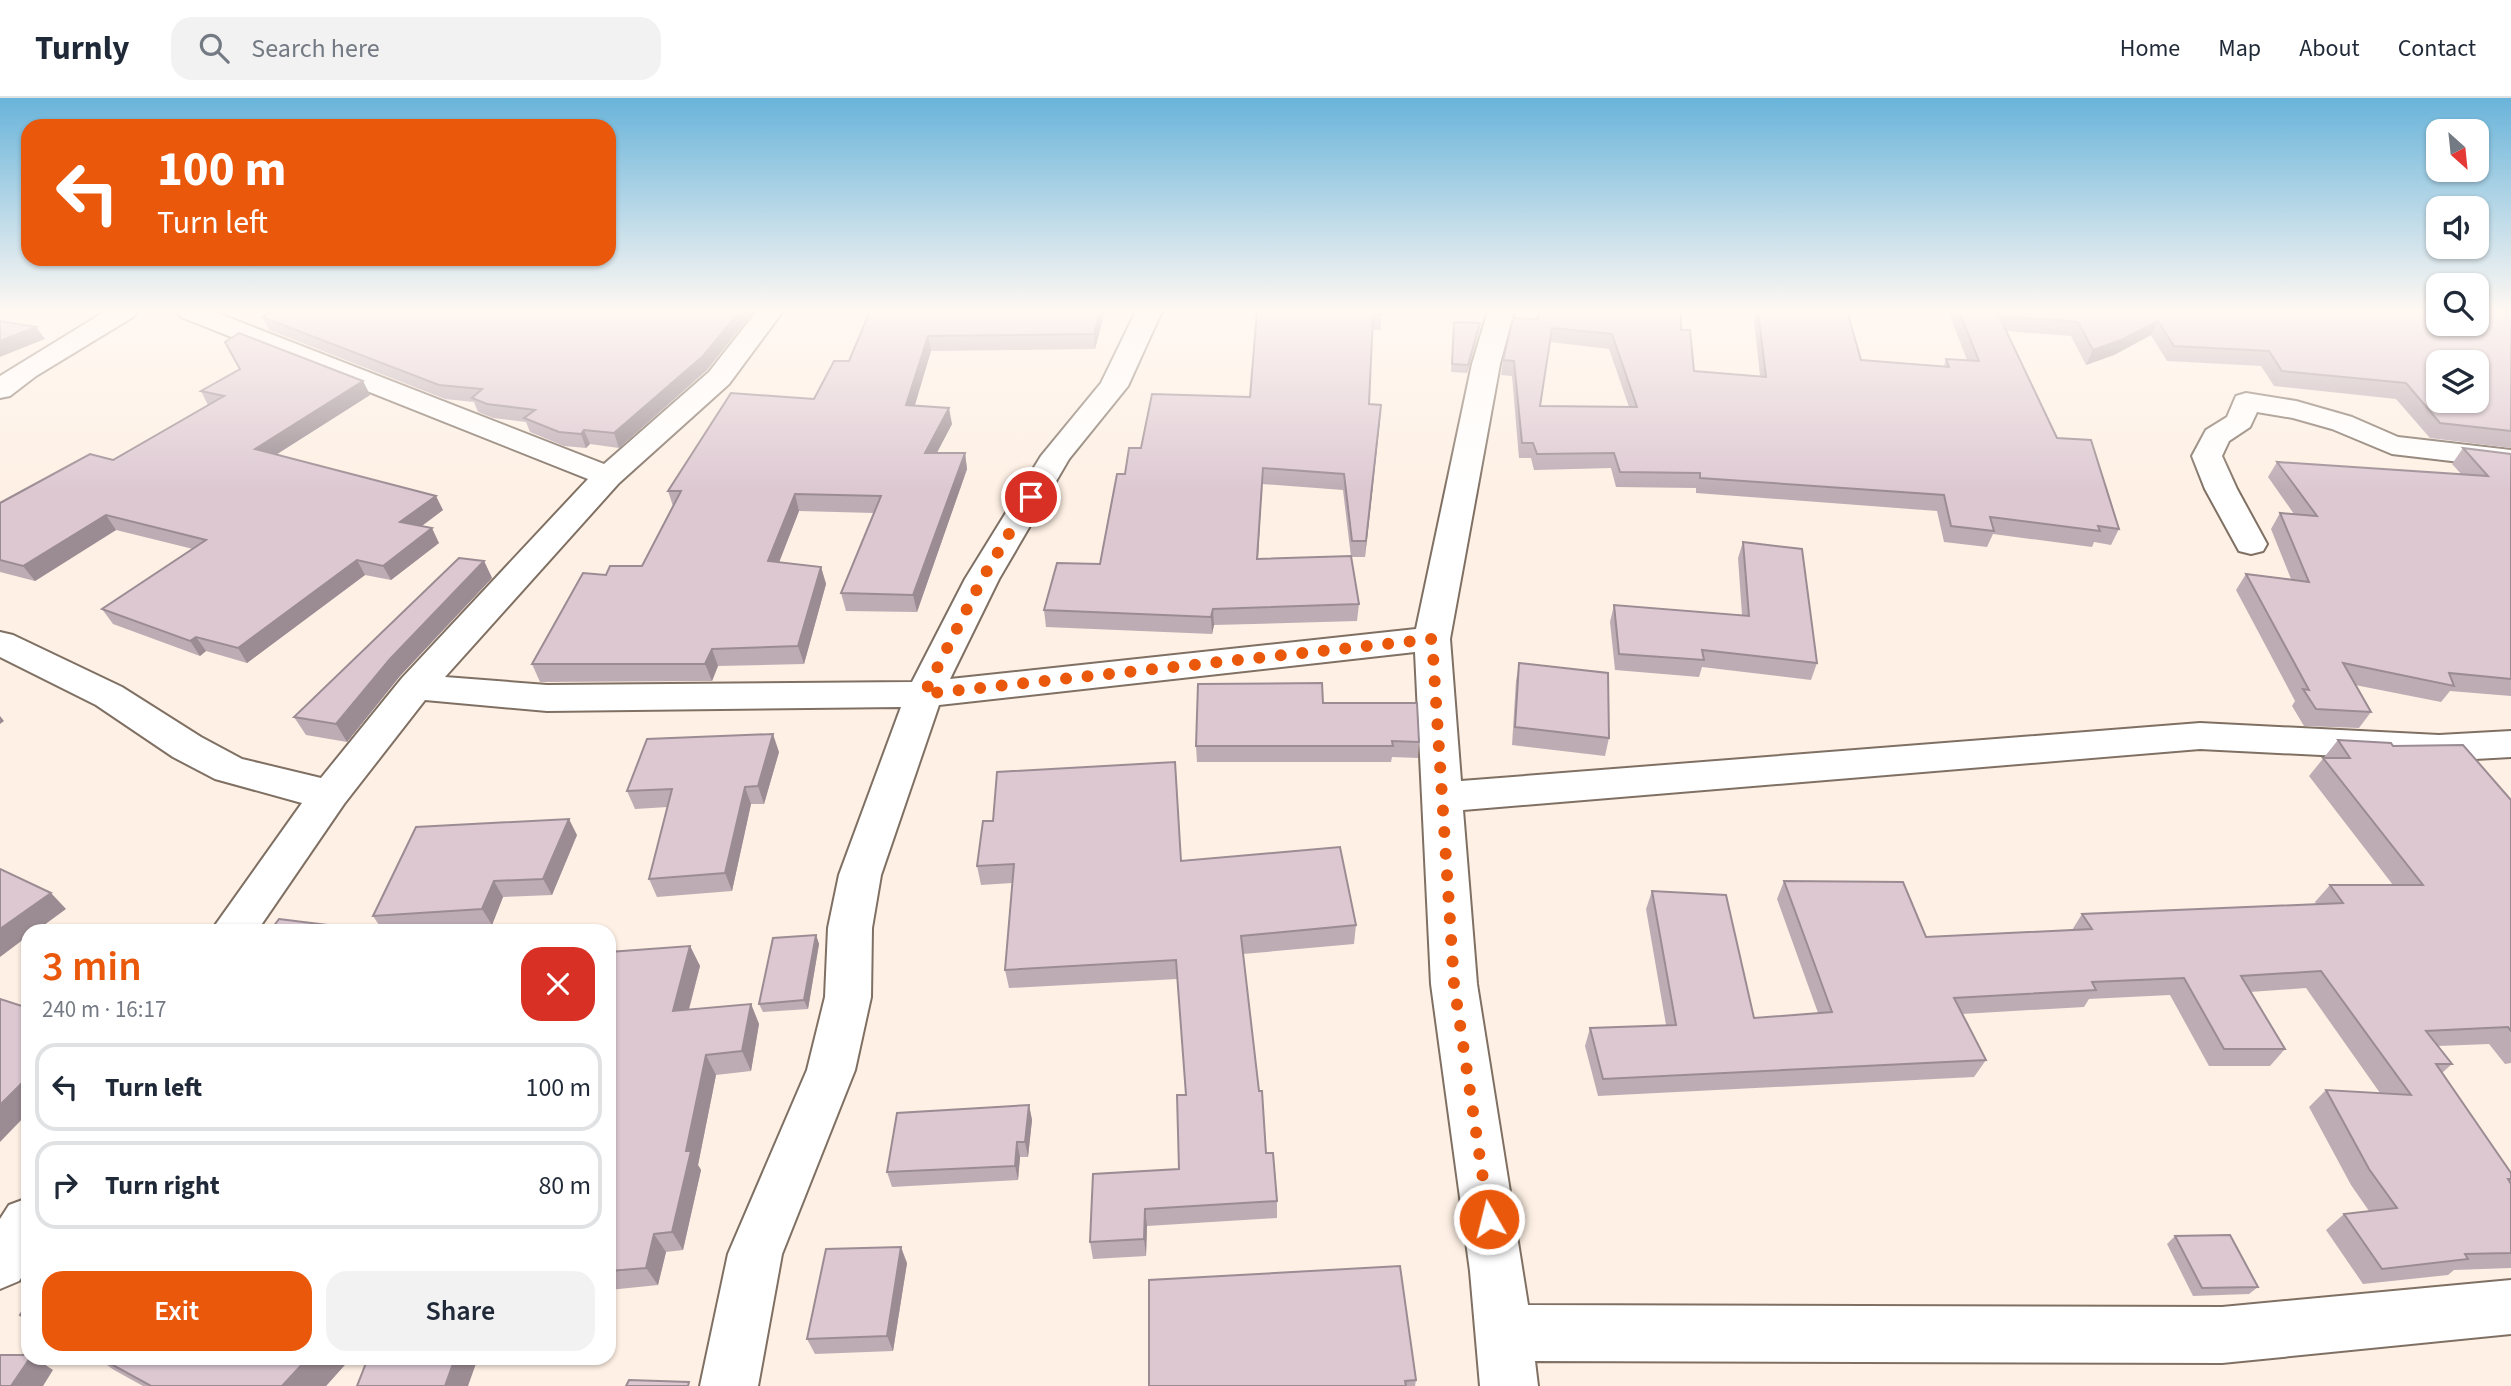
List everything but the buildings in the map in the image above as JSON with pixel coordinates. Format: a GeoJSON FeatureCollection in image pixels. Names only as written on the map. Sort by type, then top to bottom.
{"type":"FeatureCollection","features":[{"type":"Feature","properties":{"kind":"street"},"geometry":{"type":"LineString","coordinates":[[0,390],[25,371]]}},
{"type":"Feature","properties":{"kind":"street"},"geometry":{"type":"LineString","coordinates":[[344,371],[608,476]]}},
{"type":"Feature","properties":{"kind":"street"},"geometry":{"type":"LineString","coordinates":[[238,924],[330,794],[415,687],[608,476],[724,371]]}},
{"type":"Feature","properties":{"kind":"street"},"geometry":{"type":"LineString","coordinates":[[729,1386],[755,1254],[831,1070],[848,997],[850,928],[860,875],[924,694],[982,579],[1056,456],[1114,386],[1121,371]]}},
{"type":"Feature","properties":{"kind":"street"},"geometry":{"type":"LineString","coordinates":[[1485,371],[1432,639],[1454,984],[1497,1271],[1509,1386]]}},
{"type":"Feature","properties":{"kind":"street"},"geometry":{"type":"LineString","coordinates":[[2251,544],[2221,489],[2207,456],[2216,436],[2240,421],[2246,402],[2296,410],[2330,420],[2392,445],[2511,459]]}},
{"type":"Feature","properties":{"kind":"street"},"geometry":{"type":"LineString","coordinates":[[415,687],[547,698],[924,694],[1432,639]]}},
{"type":"Feature","properties":{"kind":"street"},"geometry":{"type":"LineString","coordinates":[[0,643],[109,696],[187,747],[229,769],[287,786],[330,794]]}},
{"type":"Feature","properties":{"kind":"street"},"geometry":{"type":"LineString","coordinates":[[1440,797],[2200,736],[2439,748],[2511,744]]}},
{"type":"Feature","properties":{"kind":"street"},"geometry":{"type":"LineString","coordinates":[[0,1263],[21,1233]]}},
{"type":"Feature","properties":{"kind":"street"},"geometry":{"type":"LineString","coordinates":[[1503,1333],[2222,1335],[2511,1307]]}},
{"type":"Feature","properties":{"kind":"route"},"geometry":{"type":"LineString","coordinates":[[1031,497],[982,579],[924,694],[1432,639],[1454,984],[1489,1219]]}}]}
